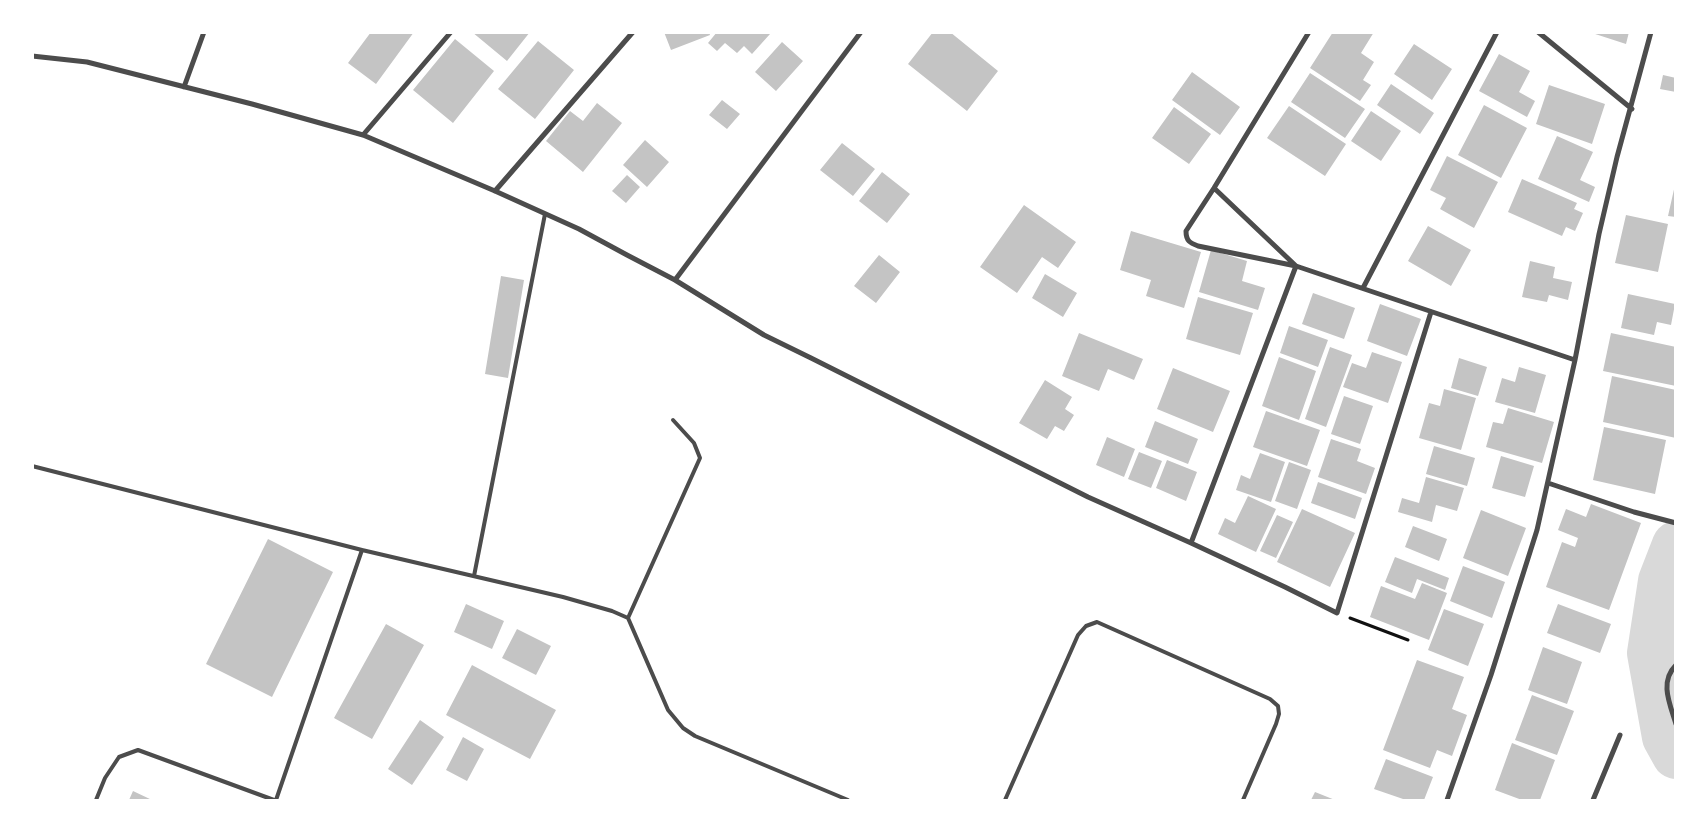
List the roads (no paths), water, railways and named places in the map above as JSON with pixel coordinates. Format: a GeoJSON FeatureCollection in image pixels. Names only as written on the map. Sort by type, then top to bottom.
{"type":"FeatureCollection","features":[{"type":"Feature","properties":{"kind":"street"},"geometry":{"type":"LineString","coordinates":[[184,87],[204,32]]}},
{"type":"Feature","properties":{"kind":"street"},"geometry":{"type":"LineString","coordinates":[[363,135],[451,32]]}},
{"type":"Feature","properties":{"kind":"street"},"geometry":{"type":"LineString","coordinates":[[495,191],[633,32]]}},
{"type":"Feature","properties":{"kind":"street"},"geometry":{"type":"LineString","coordinates":[[675,280],[861,32]]}},
{"type":"Feature","properties":{"kind":"street"},"geometry":{"type":"LineString","coordinates":[[1310,32],[1186,231],[1186,238],[1189,242],[1198,246],[1296,266],[1575,360]]}},
{"type":"Feature","properties":{"kind":"street"},"geometry":{"type":"LineString","coordinates":[[1363,288],[1497,32]]}},
{"type":"Feature","properties":{"kind":"street"},"geometry":{"type":"LineString","coordinates":[[1538,32],[1632,109]]}},
{"type":"Feature","properties":{"kind":"street"},"geometry":{"type":"LineString","coordinates":[[1447,800],[1537,530],[1575,360],[1599,234],[1617,157],[1632,109],[1651,32]]}},
{"type":"Feature","properties":{"kind":"street"},"geometry":{"type":"LineString","coordinates":[[32,56],[87,62],[363,135],[495,191],[579,230],[675,280],[764,335],[1088,497],[1285,586],[1337,613],[1431,312]]}},
{"type":"Feature","properties":{"kind":"street"},"geometry":{"type":"LineString","coordinates":[[1214,188],[1296,266]]}},
{"type":"Feature","properties":{"kind":"street"},"geometry":{"type":"LineString","coordinates":[[1191,543],[1296,266]]}},
{"type":"Feature","properties":{"kind":"street"},"geometry":{"type":"LineString","coordinates":[[1548,483],[1634,512],[1676,523]]}},
{"type":"Feature","properties":{"kind":"street"},"geometry":{"type":"LineString","coordinates":[[1676,665],[1667,676],[1666,686],[1676,724]]}},
{"type":"Feature","properties":{"kind":"street"},"geometry":{"type":"LineString","coordinates":[[1593,800],[1620,735]]}},
{"type":"Feature","properties":{"kind":"lane"},"geometry":{"type":"LineString","coordinates":[[474,576],[545,214]]}},
{"type":"Feature","properties":{"kind":"lane"},"geometry":{"type":"LineString","coordinates":[[628,618],[700,458],[694,443],[672,420]]}},
{"type":"Feature","properties":{"kind":"lane"},"geometry":{"type":"LineString","coordinates":[[32,466],[362,550],[563,597],[612,611],[628,618],[668,710],[683,728],[696,736],[848,800]]}},
{"type":"Feature","properties":{"kind":"lane"},"geometry":{"type":"LineString","coordinates":[[96,800],[105,778],[120,757],[138,750],[275,800],[362,550]]}},
{"type":"Feature","properties":{"kind":"lane"},"geometry":{"type":"LineString","coordinates":[[1005,800],[1078,635],[1086,626],[1097,622],[1270,699],[1278,706],[1280,714],[1243,800]]}},
{"type":"Feature","properties":{"kind":"waterway"},"geometry":{"type":"LineString","coordinates":[[1676,545],[1662,581],[1651,653],[1666,737],[1676,755]]}}]}
